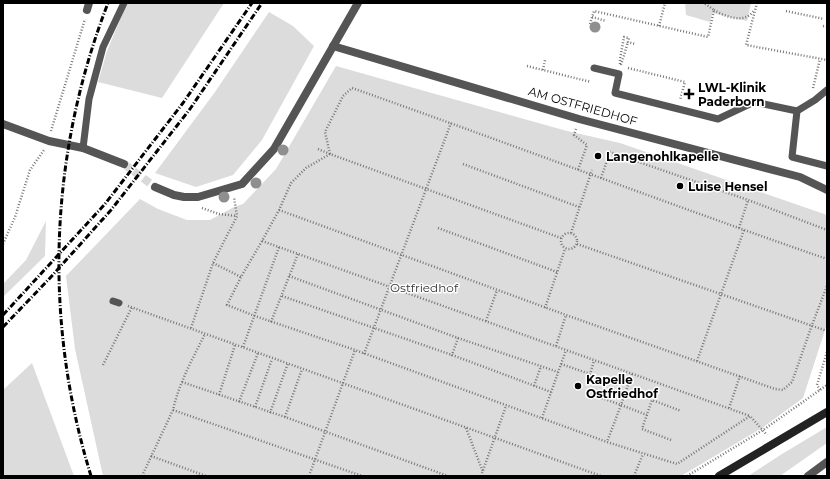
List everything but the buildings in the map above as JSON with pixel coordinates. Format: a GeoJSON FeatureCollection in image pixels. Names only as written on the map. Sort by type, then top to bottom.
{"type":"FeatureCollection","features":[{"type":"Feature","properties":{"kind":"main road"},"geometry":{"type":"LineString","coordinates":[[719,476],[827,412]]}},
{"type":"Feature","properties":{"kind":"street"},"geometry":{"type":"LineString","coordinates":[[155,187],[174,195],[184,197],[198,196],[242,184],[274,149],[358,3]]}},
{"type":"Feature","properties":{"kind":"street","name":"AM OSTFRIEDHOF"},"geometry":{"type":"LineString","coordinates":[[333,46],[579,118],[800,178],[827,190]]}},
{"type":"Feature","properties":{"kind":"street"},"geometry":{"type":"LineString","coordinates":[[3,124],[49,141],[83,148],[124,164]]}},
{"type":"Feature","properties":{"kind":"street"},"geometry":{"type":"LineString","coordinates":[[808,476],[827,462]]}},
{"type":"Feature","properties":{"kind":"lane"},"geometry":{"type":"LineString","coordinates":[[83,148],[89,99],[103,47],[124,3]]}},
{"type":"Feature","properties":{"kind":"lane"},"geometry":{"type":"LineString","coordinates":[[594,68],[619,74],[615,93],[718,119],[754,102],[797,111],[816,100],[827,90]]}},
{"type":"Feature","properties":{"kind":"lane"},"geometry":{"type":"LineString","coordinates":[[797,111],[792,157],[827,166]]}},
{"type":"Feature","properties":{"kind":"path"},"geometry":{"type":"LineString","coordinates":[[659,26],[665,3]]}},
{"type":"Feature","properties":{"kind":"path"},"geometry":{"type":"LineString","coordinates":[[704,3],[720,14],[734,18],[745,18],[755,11]]}},
{"type":"Feature","properties":{"kind":"path"},"geometry":{"type":"LineString","coordinates":[[757,3],[746,45],[827,60]]}},
{"type":"Feature","properties":{"kind":"path"},"geometry":{"type":"LineString","coordinates":[[3,244],[16,217],[30,170],[49,141],[88,6]]}},
{"type":"Feature","properties":{"kind":"path"},"geometry":{"type":"LineString","coordinates":[[590,24],[594,11],[708,37],[714,10]]}},
{"type":"Feature","properties":{"kind":"path"},"geometry":{"type":"LineString","coordinates":[[786,11],[824,19]]}},
{"type":"Feature","properties":{"kind":"path"},"geometry":{"type":"LineString","coordinates":[[592,17],[606,21]]}},
{"type":"Feature","properties":{"kind":"path"},"geometry":{"type":"LineString","coordinates":[[823,26],[827,28]]}},
{"type":"Feature","properties":{"kind":"path"},"geometry":{"type":"LineString","coordinates":[[624,37],[629,38],[628,42],[622,59],[624,37]]}},
{"type":"Feature","properties":{"kind":"path"},"geometry":{"type":"LineString","coordinates":[[628,42],[635,44]]}},
{"type":"Feature","properties":{"kind":"path"},"geometry":{"type":"LineString","coordinates":[[814,86],[820,59]]}},
{"type":"Feature","properties":{"kind":"path"},"geometry":{"type":"LineString","coordinates":[[543,70],[545,60]]}},
{"type":"Feature","properties":{"kind":"path"},"geometry":{"type":"LineString","coordinates":[[527,66],[591,82]]}},
{"type":"Feature","properties":{"kind":"path"},"geometry":{"type":"LineString","coordinates":[[619,74],[620,67],[685,82],[678,109]]}},
{"type":"Feature","properties":{"kind":"path"},"geometry":{"type":"LineString","coordinates":[[330,154],[325,132],[343,96],[352,88],[744,230],[827,258]]}},
{"type":"Feature","properties":{"kind":"path"},"geometry":{"type":"LineString","coordinates":[[364,354],[451,123]]}},
{"type":"Feature","properties":{"kind":"path"},"geometry":{"type":"LineString","coordinates":[[574,133],[574,135],[587,144],[578,170]]}},
{"type":"Feature","properties":{"kind":"path"},"geometry":{"type":"LineString","coordinates":[[318,149],[561,238]]}},
{"type":"Feature","properties":{"kind":"path"},"geometry":{"type":"LineString","coordinates":[[601,178],[610,152],[748,200],[827,230]]}},
{"type":"Feature","properties":{"kind":"path"},"geometry":{"type":"LineString","coordinates":[[330,154],[306,168],[291,183],[279,210],[227,305],[607,442],[677,464],[750,416]]}},
{"type":"Feature","properties":{"kind":"path"},"geometry":{"type":"LineString","coordinates":[[463,164],[580,207]]}},
{"type":"Feature","properties":{"kind":"path"},"geometry":{"type":"LineString","coordinates":[[571,233],[592,170]]}},
{"type":"Feature","properties":{"kind":"path"},"geometry":{"type":"LineString","coordinates":[[191,328],[213,263],[237,216],[233,186]]}},
{"type":"Feature","properties":{"kind":"path"},"geometry":{"type":"LineString","coordinates":[[198,196],[201,207],[219,214],[237,216]]}},
{"type":"Feature","properties":{"kind":"path"},"geometry":{"type":"LineString","coordinates":[[739,228],[748,200]]}},
{"type":"Feature","properties":{"kind":"path"},"geometry":{"type":"LineString","coordinates":[[279,210],[545,308],[775,389],[783,390],[792,382],[827,286]]}},
{"type":"Feature","properties":{"kind":"path"},"geometry":{"type":"LineString","coordinates":[[438,228],[557,272]]}},
{"type":"Feature","properties":{"kind":"path"},"geometry":{"type":"LineString","coordinates":[[697,361],[744,230]]}},
{"type":"Feature","properties":{"kind":"path"},"geometry":{"type":"LineString","coordinates":[[561,238],[566,233],[571,233],[576,237],[577,244]]}},
{"type":"Feature","properties":{"kind":"path"},"geometry":{"type":"LineString","coordinates":[[561,238],[561,243],[566,249]]}},
{"type":"Feature","properties":{"kind":"path"},"geometry":{"type":"LineString","coordinates":[[262,241],[594,361],[729,408],[750,416],[762,428]]}},
{"type":"Feature","properties":{"kind":"path"},"geometry":{"type":"LineString","coordinates":[[566,249],[571,249],[577,244]]}},
{"type":"Feature","properties":{"kind":"path"},"geometry":{"type":"LineString","coordinates":[[577,244],[827,331]]}},
{"type":"Feature","properties":{"kind":"path"},"geometry":{"type":"LineString","coordinates":[[243,347],[279,247]]}},
{"type":"Feature","properties":{"kind":"path"},"geometry":{"type":"LineString","coordinates":[[545,308],[566,249]]}},
{"type":"Feature","properties":{"kind":"path"},"geometry":{"type":"LineString","coordinates":[[271,322],[298,254]]}},
{"type":"Feature","properties":{"kind":"path"},"geometry":{"type":"LineString","coordinates":[[213,263],[241,277]]}},
{"type":"Feature","properties":{"kind":"path"},"geometry":{"type":"LineString","coordinates":[[289,276],[458,338],[558,372]]}},
{"type":"Feature","properties":{"kind":"path"},"geometry":{"type":"LineString","coordinates":[[486,321],[497,290]]}},
{"type":"Feature","properties":{"kind":"path"},"geometry":{"type":"LineString","coordinates":[[282,296],[452,355],[551,392]]}},
{"type":"Feature","properties":{"kind":"path"},"geometry":{"type":"LineString","coordinates":[[116,302],[602,476]]}},
{"type":"Feature","properties":{"kind":"path"},"geometry":{"type":"LineString","coordinates":[[103,365],[132,307]]}},
{"type":"Feature","properties":{"kind":"path"},"geometry":{"type":"LineString","coordinates":[[556,346],[566,315]]}},
{"type":"Feature","properties":{"kind":"path"},"geometry":{"type":"LineString","coordinates":[[142,476],[172,410],[175,398],[182,382],[205,334]]}},
{"type":"Feature","properties":{"kind":"path"},"geometry":{"type":"LineString","coordinates":[[452,355],[458,338]]}},
{"type":"Feature","properties":{"kind":"path"},"geometry":{"type":"LineString","coordinates":[[219,395],[235,344]]}},
{"type":"Feature","properties":{"kind":"path"},"geometry":{"type":"LineString","coordinates":[[309,476],[355,350]]}},
{"type":"Feature","properties":{"kind":"path"},"geometry":{"type":"LineString","coordinates":[[542,418],[566,350]]}},
{"type":"Feature","properties":{"kind":"path"},"geometry":{"type":"LineString","coordinates":[[820,390],[817,385],[827,352]]}},
{"type":"Feature","properties":{"kind":"path"},"geometry":{"type":"LineString","coordinates":[[239,402],[258,353]]}},
{"type":"Feature","properties":{"kind":"path"},"geometry":{"type":"LineString","coordinates":[[255,407],[272,359]]}},
{"type":"Feature","properties":{"kind":"path"},"geometry":{"type":"LineString","coordinates":[[561,364],[590,374],[594,361]]}},
{"type":"Feature","properties":{"kind":"path"},"geometry":{"type":"LineString","coordinates":[[270,412],[288,363]]}},
{"type":"Feature","properties":{"kind":"path"},"geometry":{"type":"LineString","coordinates":[[534,386],[541,366]]}},
{"type":"Feature","properties":{"kind":"path"},"geometry":{"type":"LineString","coordinates":[[285,417],[302,369]]}},
{"type":"Feature","properties":{"kind":"path"},"geometry":{"type":"LineString","coordinates":[[607,442],[632,374]]}},
{"type":"Feature","properties":{"kind":"path"},"geometry":{"type":"LineString","coordinates":[[729,408],[740,376]]}},
{"type":"Feature","properties":{"kind":"path"},"geometry":{"type":"LineString","coordinates":[[182,382],[285,417],[448,476]]}},
{"type":"Feature","properties":{"kind":"path"},"geometry":{"type":"LineString","coordinates":[[687,476],[763,430],[827,385]]}},
{"type":"Feature","properties":{"kind":"path"},"geometry":{"type":"LineString","coordinates":[[599,397],[647,415]]}},
{"type":"Feature","properties":{"kind":"path"},"geometry":{"type":"LineString","coordinates":[[671,440],[642,429],[652,400],[681,411]]}},
{"type":"Feature","properties":{"kind":"path"},"geometry":{"type":"LineString","coordinates":[[481,476],[506,406]]}},
{"type":"Feature","properties":{"kind":"path"},"geometry":{"type":"LineString","coordinates":[[172,410],[362,476]]}},
{"type":"Feature","properties":{"kind":"path"},"geometry":{"type":"LineString","coordinates":[[466,427],[483,472]]}},
{"type":"Feature","properties":{"kind":"path"},"geometry":{"type":"LineString","coordinates":[[634,476],[643,454]]}},
{"type":"Feature","properties":{"kind":"path"},"geometry":{"type":"LineString","coordinates":[[151,456],[206,476]]}},
{"type":"Feature","properties":{"kind":"green space"},"geometry":{"type":"Polygon","coordinates":[[[127,3],[224,3],[162,98],[98,82],[107,51],[127,3]]]}},
{"type":"Feature","properties":{"kind":"green space"},"geometry":{"type":"Polygon","coordinates":[[[685,3],[751,3],[747,21],[712,13],[710,22],[686,15],[685,3]]]}},
{"type":"Feature","properties":{"kind":"green space"},"geometry":{"type":"Polygon","coordinates":[[[269,12],[293,26],[314,46],[262,140],[233,175],[196,187],[155,173],[215,92],[269,12]]]}},
{"type":"Feature","properties":{"kind":"green space","name":"Ostfriedhof"},"geometry":{"type":"Polygon","coordinates":[[[336,66],[567,131],[620,143],[827,215],[827,324],[803,398],[762,428],[681,476],[103,476],[75,349],[66,276],[140,199],[158,209],[187,220],[210,220],[234,207],[243,204],[276,169],[336,66]]]}},
{"type":"Feature","properties":{"kind":"green space"},"geometry":{"type":"Polygon","coordinates":[[[46,221],[45,256],[3,297],[3,284],[26,260],[46,221]]]}},
{"type":"Feature","properties":{"kind":"green space"},"geometry":{"type":"Polygon","coordinates":[[[32,363],[74,476],[3,476],[3,390],[32,363]]]}},
{"type":"Feature","properties":{"kind":"green space"},"geometry":{"type":"Polygon","coordinates":[[[827,427],[827,443],[780,476],[748,476],[782,454],[827,427]]]}},
{"type":"Feature","properties":{"kind":"tunnel"},"geometry":{"type":"LineString","coordinates":[[124,164],[155,187]]}},
{"type":"Feature","properties":{"kind":"railway"},"geometry":{"type":"LineString","coordinates":[[91,476],[76,417],[65,358],[60,298],[59,238],[64,178],[74,119],[88,61],[108,3]]}},
{"type":"Feature","properties":{"kind":"railway"},"geometry":{"type":"LineString","coordinates":[[3,315],[105,204],[183,103],[252,3]]}},
{"type":"Feature","properties":{"kind":"railway"},"geometry":{"type":"LineString","coordinates":[[3,327],[50,278],[111,210],[190,109],[262,3]]}},
{"type":"Feature","properties":{"kind":"place","name":"LWL-Klinik Paderborn"},"geometry":{"type":"Point","coordinates":[689,94]}},
{"type":"Feature","properties":{"kind":"place","name":"Langenohlkapelle"},"geometry":{"type":"Point","coordinates":[598,156]}},
{"type":"Feature","properties":{"kind":"place","name":"Luise Hensel"},"geometry":{"type":"Point","coordinates":[680,186]}},
{"type":"Feature","properties":{"kind":"place","name":"Kapelle Ostfriedhof"},"geometry":{"type":"Point","coordinates":[578,386]}}]}
